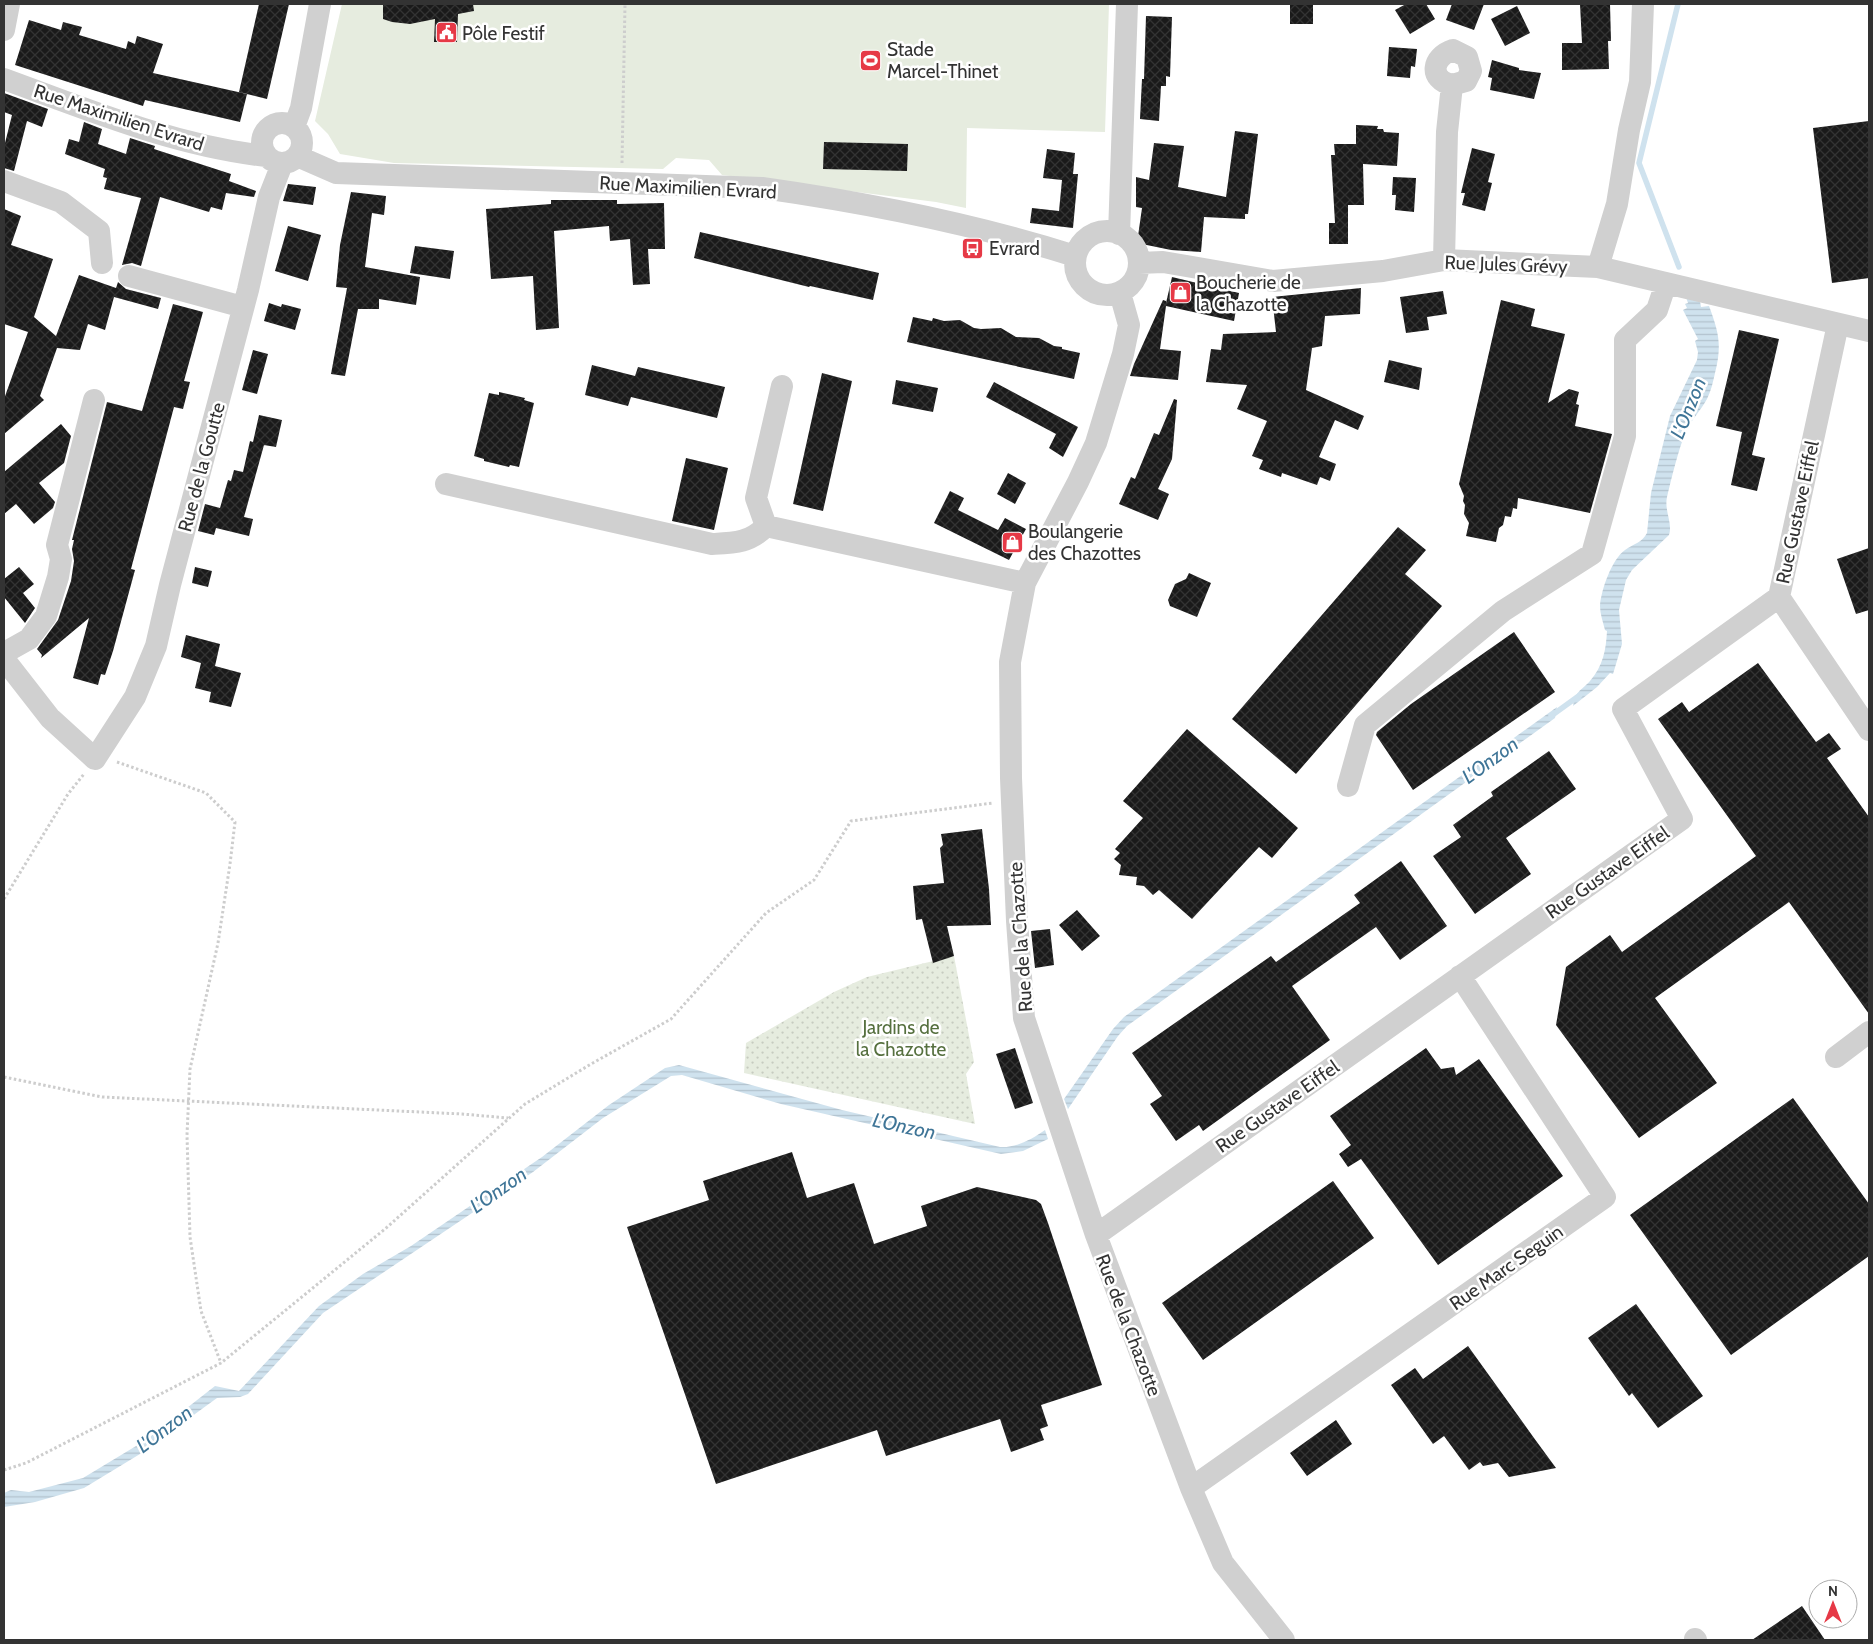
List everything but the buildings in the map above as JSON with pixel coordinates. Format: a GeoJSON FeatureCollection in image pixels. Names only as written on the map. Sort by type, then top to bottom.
{"type":"FeatureCollection","features":[{"type":"Feature","properties":{"kind":"street"},"geometry":{"type":"LineString","coordinates":[[4,30],[9,4]]}},
{"type":"Feature","properties":{"kind":"street"},"geometry":{"type":"LineString","coordinates":[[294,126],[301,108],[320,4]]}},
{"type":"Feature","properties":{"kind":"street"},"geometry":{"type":"LineString","coordinates":[[1119,234],[1127,4]]}},
{"type":"Feature","properties":{"kind":"street"},"geometry":{"type":"LineString","coordinates":[[1598,267],[1617,204],[1629,130],[1640,82],[1643,4]]}},
{"type":"Feature","properties":{"kind":"street","name":"Rue Maximilien Evrard"},"geometry":{"type":"LineString","coordinates":[[4,79],[137,127],[235,153],[282,159],[336,173],[762,188],[812,195],[896,211],[1024,240],[1075,256]]}},
{"type":"Feature","properties":{"kind":"street"},"geometry":{"type":"LineString","coordinates":[[1444,260],[1447,132],[1452,85]]}},
{"type":"Feature","properties":{"kind":"street"},"geometry":{"type":"LineString","coordinates":[[281,123],[294,126],[302,137],[302,144],[282,159],[262,151],[262,138],[269,127],[281,123]]}},
{"type":"Feature","properties":{"kind":"street","name":"Rue de la Goutte"},"geometry":{"type":"LineString","coordinates":[[97,757],[135,697],[156,646],[170,585],[243,307],[268,197],[282,159]]}},
{"type":"Feature","properties":{"kind":"street"},"geometry":{"type":"LineString","coordinates":[[4,181],[61,202],[99,231],[102,263]]}},
{"type":"Feature","properties":{"kind":"street"},"geometry":{"type":"LineString","coordinates":[[1108,231],[1119,234],[1129,240],[1136,250],[1139,263],[1137,275],[1130,286],[1120,293],[1108,296],[1097,294],[1086,288],[1078,279],[1075,268],[1075,256],[1087,238],[1097,233],[1108,231]]}},
{"type":"Feature","properties":{"kind":"street","name":"Rue Jules Grévy"},"geometry":{"type":"LineString","coordinates":[[1139,263],[1163,262],[1273,281],[1383,271],[1444,260],[1598,267],[1869,331]]}},
{"type":"Feature","properties":{"kind":"street"},"geometry":{"type":"LineString","coordinates":[[129,276],[243,307]]}},
{"type":"Feature","properties":{"kind":"street"},"geometry":{"type":"LineString","coordinates":[[1348,786],[1365,725],[1503,611],[1592,554],[1625,436],[1625,340],[1657,310],[1666,283]]}},
{"type":"Feature","properties":{"kind":"street","name":"Rue de la Chazotte"},"geometry":{"type":"LineString","coordinates":[[1120,293],[1129,325],[1123,354],[1096,444],[1025,583],[1010,662],[1012,801],[1017,921],[1024,1018],[1096,1235],[1191,1488],[1223,1563],[1284,1640]]}},
{"type":"Feature","properties":{"kind":"street","name":"Rue Gustave Eiffel"},"geometry":{"type":"LineString","coordinates":[[1096,1235],[1682,818],[1623,709],[1779,597],[1838,324]]}},
{"type":"Feature","properties":{"kind":"street"},"geometry":{"type":"LineString","coordinates":[[766,526],[756,498],[782,386]]}},
{"type":"Feature","properties":{"kind":"street"},"geometry":{"type":"LineString","coordinates":[[4,653],[29,639],[46,616],[58,577],[61,560],[57,545],[94,400]]}},
{"type":"Feature","properties":{"kind":"street"},"geometry":{"type":"LineString","coordinates":[[446,484],[712,544],[736,543],[757,536],[766,526]]}},
{"type":"Feature","properties":{"kind":"street"},"geometry":{"type":"LineString","coordinates":[[766,526],[1025,583]]}},
{"type":"Feature","properties":{"kind":"street"},"geometry":{"type":"LineString","coordinates":[[1779,597],[1869,730]]}},
{"type":"Feature","properties":{"kind":"street"},"geometry":{"type":"LineString","coordinates":[[4,659],[50,718],[97,757]]}},
{"type":"Feature","properties":{"kind":"street","name":"Rue Marc Seguin"},"geometry":{"type":"LineString","coordinates":[[1191,1488],[1604,1197],[1460,976]]}},
{"type":"Feature","properties":{"kind":"street"},"geometry":{"type":"LineString","coordinates":[[1836,1058],[1869,1032]]}},
{"type":"Feature","properties":{"kind":"path"},"geometry":{"type":"LineString","coordinates":[[621,183],[625,4]]}},
{"type":"Feature","properties":{"kind":"path"},"geometry":{"type":"LineString","coordinates":[[4,899],[68,794],[97,757],[206,793],[235,822],[218,943],[190,1070],[187,1135],[190,1237],[201,1311],[221,1363]]}},
{"type":"Feature","properties":{"kind":"path"},"geometry":{"type":"LineString","coordinates":[[4,1470],[26,1463],[221,1363],[385,1230],[525,1104],[671,1019],[766,913],[814,880],[851,821],[1012,801]]}},
{"type":"Feature","properties":{"kind":"path"},"geometry":{"type":"LineString","coordinates":[[4,1077],[102,1097],[462,1114],[509,1118]]}},
{"type":"Feature","properties":{"kind":"green space"},"geometry":{"type":"Polygon","coordinates":[[[342,4],[1109,4],[1105,132],[967,128],[966,208],[936,202],[722,175],[709,160],[676,158],[663,169],[394,163],[340,154],[328,134],[315,121],[342,4]]]}},
{"type":"Feature","properties":{"kind":"green space","name":"Jardins de la Chazotte"},"geometry":{"type":"Polygon","coordinates":[[[954,956],[974,1062],[966,1074],[975,1124],[744,1073],[746,1043],[834,992],[867,977],[954,956]]]}},
{"type":"Feature","properties":{"kind":"water"},"geometry":{"type":"Polygon","coordinates":[[[1686,297],[1700,301],[1701,307],[1709,306],[1715,324],[1719,347],[1712,386],[1707,399],[1686,431],[1678,455],[1666,502],[1670,526],[1669,535],[1632,570],[1626,580],[1619,610],[1622,644],[1613,674],[1610,673],[1597,687],[1573,706],[1577,694],[1590,681],[1601,664],[1605,651],[1607,631],[1605,630],[1601,615],[1602,592],[1612,567],[1620,554],[1640,541],[1647,533],[1651,493],[1670,416],[1697,360],[1698,352],[1695,341],[1698,339],[1683,310],[1687,308],[1685,304],[1688,303],[1686,297]]]}},
{"type":"Feature","properties":{"kind":"water"},"geometry":{"type":"Polygon","coordinates":[[[1557,707],[1555,718],[1127,1026],[1118,1036],[1068,1109],[1064,1099],[1113,1029],[1124,1017],[1557,707]]]}},
{"type":"Feature","properties":{"kind":"water"},"geometry":{"type":"Polygon","coordinates":[[[679,1065],[842,1110],[1000,1147],[1030,1140],[1045,1130],[1048,1139],[1023,1151],[1001,1154],[781,1104],[682,1075],[671,1076],[603,1118],[533,1172],[323,1313],[248,1394],[240,1397],[217,1398],[140,1454],[84,1488],[35,1502],[4,1507],[4,1493],[11,1490],[29,1492],[83,1478],[146,1440],[215,1386],[239,1391],[319,1306],[363,1274],[411,1246],[542,1157],[609,1105],[665,1068],[679,1065]]]}},
{"type":"Feature","properties":{"kind":"waterway","name":"L'Onzon"},"geometry":{"type":"LineString","coordinates":[[1678,4],[1639,163],[1679,267]]}},
{"type":"Feature","properties":{"kind":"waterway","name":"L'Onzon"},"geometry":{"type":"LineString","coordinates":[[1551,716],[1580,695]]}},
{"type":"Feature","properties":{"kind":"place","name":"Pôle Festif"},"geometry":{"type":"Point","coordinates":[446,33]}},
{"type":"Feature","properties":{"kind":"place","name":"Stade Marcel-Thinet"},"geometry":{"type":"Point","coordinates":[871,60]}},
{"type":"Feature","properties":{"kind":"place","name":"Evrard"},"geometry":{"type":"Point","coordinates":[973,248]}},
{"type":"Feature","properties":{"kind":"place","name":"Boucherie de la Chazotte"},"geometry":{"type":"Point","coordinates":[1180,293]}},
{"type":"Feature","properties":{"kind":"place","name":"Boulangerie des Chazottes"},"geometry":{"type":"Point","coordinates":[1012,542]}}]}
